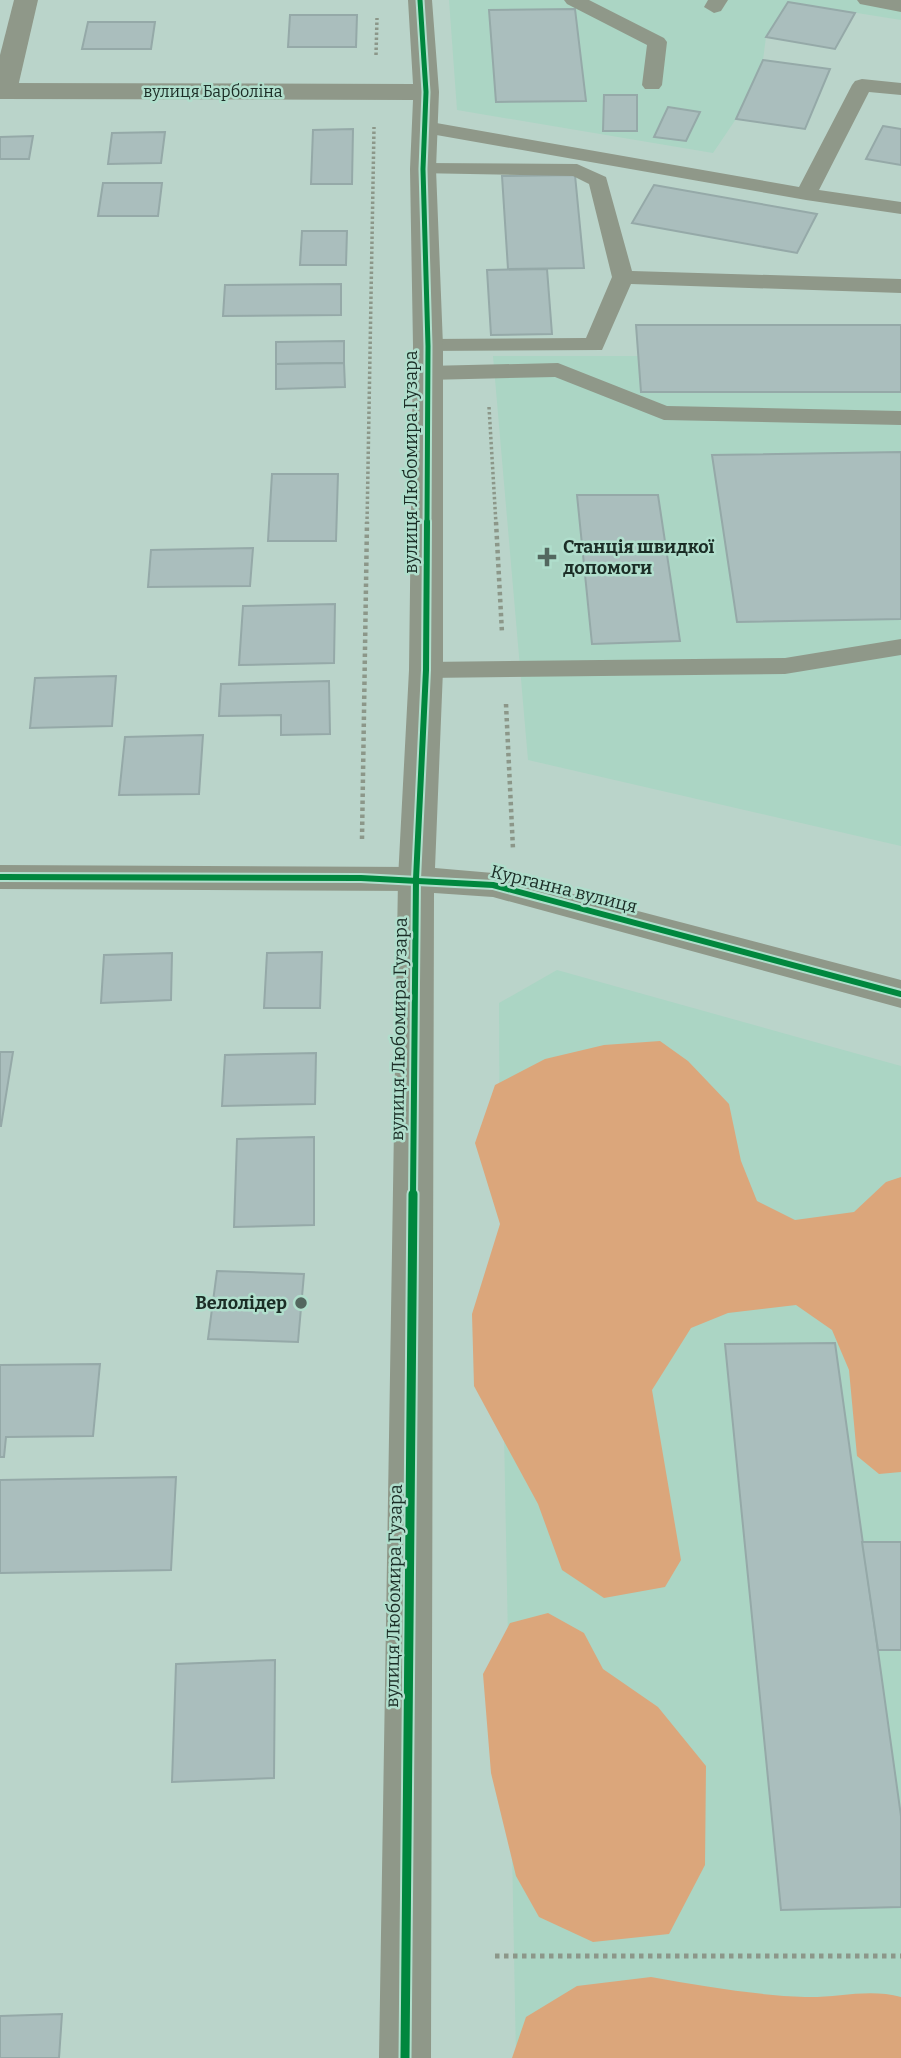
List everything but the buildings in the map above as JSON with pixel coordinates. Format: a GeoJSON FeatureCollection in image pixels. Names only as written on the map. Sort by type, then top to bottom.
{"type":"FeatureCollection","features":[{"type":"Feature","properties":{"kind":"street"},"geometry":{"type":"LineString","coordinates":[[2,91],[26,0]]}},
{"type":"Feature","properties":{"kind":"street","name":"вулиця Любомира Гузара"},"geometry":{"type":"LineString","coordinates":[[405,2058],[416,879],[426,670],[427,359],[423,169],[426,109],[420,0]]}},
{"type":"Feature","properties":{"kind":"street","name":"вулиця Барболіна"},"geometry":{"type":"LineString","coordinates":[[2,91],[375,91],[426,109]]}},
{"type":"Feature","properties":{"kind":"street","name":"Курганна вулиця"},"geometry":{"type":"LineString","coordinates":[[0,877],[361,878],[493,885],[901,994]]}},
{"type":"Feature","properties":{"kind":"lane"},"geometry":{"type":"LineString","coordinates":[[573,0],[657,42],[652,85]]}},
{"type":"Feature","properties":{"kind":"lane"},"geometry":{"type":"LineString","coordinates":[[867,0],[901,6]]}},
{"type":"Feature","properties":{"kind":"lane"},"geometry":{"type":"LineString","coordinates":[[806,194],[862,85],[901,89]]}},
{"type":"Feature","properties":{"kind":"lane"},"geometry":{"type":"LineString","coordinates":[[426,109],[806,194],[901,208]]}},
{"type":"Feature","properties":{"kind":"lane"},"geometry":{"type":"LineString","coordinates":[[423,169],[576,170],[599,181],[623,277],[594,345],[427,359]]}},
{"type":"Feature","properties":{"kind":"lane"},"geometry":{"type":"LineString","coordinates":[[623,277],[901,286]]}},
{"type":"Feature","properties":{"kind":"lane"},"geometry":{"type":"LineString","coordinates":[[427,359],[558,370],[664,413],[901,418]]}},
{"type":"Feature","properties":{"kind":"lane"},"geometry":{"type":"LineString","coordinates":[[426,670],[785,666],[901,647]]}},
{"type":"Feature","properties":{"kind":"path"},"geometry":{"type":"LineString","coordinates":[[361,878],[378,13]]}},
{"type":"Feature","properties":{"kind":"path"},"geometry":{"type":"LineString","coordinates":[[495,1956],[901,1956]]}},
{"type":"Feature","properties":{"kind":"shaded area"},"geometry":{"type":"Polygon","coordinates":[[[449,0],[901,0],[901,20],[788,2],[766,37],[763,60],[736,119],[713,153],[457,110],[449,0]]]}},
{"type":"Feature","properties":{"kind":"shaded area","name":"Станція швидкої допомоги"},"geometry":{"type":"Polygon","coordinates":[[[493,356],[638,356],[641,392],[901,392],[901,452],[712,455],[737,622],[901,619],[901,846],[528,760],[493,356]],[[658,495],[577,496],[592,644],[680,640],[658,495]]]}},
{"type":"Feature","properties":{"kind":"shaded area"},"geometry":{"type":"Polygon","coordinates":[[[557,970],[901,1066],[901,2058],[516,2058],[500,1224],[499,1003],[557,970]]]}},
{"type":"Feature","properties":{"kind":"shaded area"},"geometry":{"type":"Polygon","coordinates":[[[660,1041],[688,1061],[729,1104],[741,1161],[757,1201],[795,1220],[854,1212],[886,1182],[901,1177],[901,1472],[879,1474],[857,1456],[849,1370],[832,1330],[796,1305],[728,1313],[691,1328],[652,1390],[681,1560],[665,1587],[604,1598],[562,1570],[538,1504],[474,1386],[472,1314],[500,1224],[475,1143],[495,1085],[545,1059],[604,1045],[660,1041]]]}},
{"type":"Feature","properties":{"kind":"shaded area"},"geometry":{"type":"Polygon","coordinates":[[[548,1613],[584,1633],[603,1669],[658,1707],[706,1766],[705,1865],[669,1934],[593,1942],[539,1917],[516,1876],[491,1773],[483,1674],[510,1623],[548,1613]]]}},
{"type":"Feature","properties":{"kind":"shaded area"},"geometry":{"type":"Polygon","coordinates":[[[651,1977],[728,1990],[786,1996],[877,1993],[901,1997],[901,2058],[512,2058],[526,2017],[577,1986],[651,1977]]]}},
{"type":"Feature","properties":{"kind":"cycle path"},"geometry":{"type":"LineString","coordinates":[[405,2058],[416,879],[426,670],[428,346],[423,169],[426,92],[420,0]]}},
{"type":"Feature","properties":{"kind":"cycle path"},"geometry":{"type":"LineString","coordinates":[[0,877],[361,878],[493,885],[901,994]]}},
{"type":"Feature","properties":{"kind":"place","name":"Станція швидкої допомоги"},"geometry":{"type":"Point","coordinates":[547,557]}},
{"type":"Feature","properties":{"kind":"place","name":"Велолідер"},"geometry":{"type":"Point","coordinates":[301,1303]}}]}
